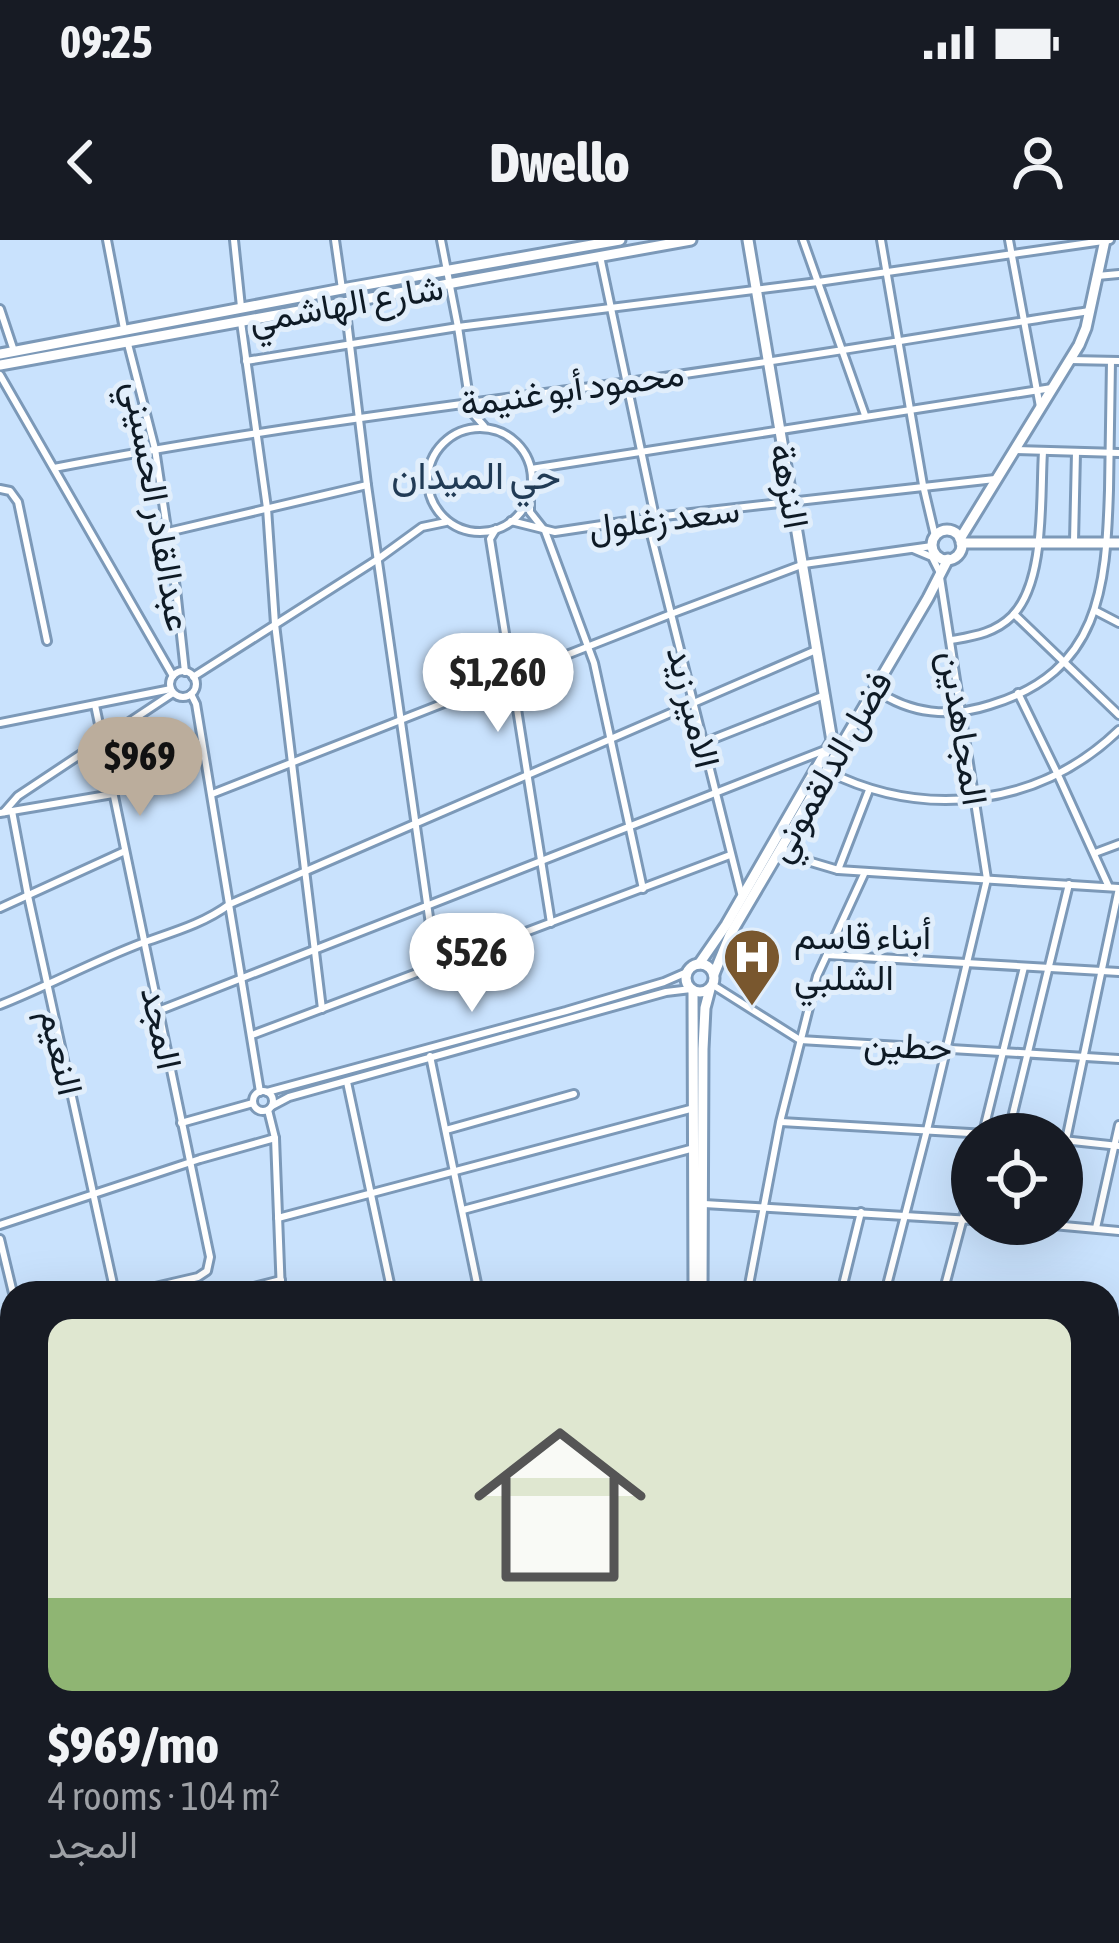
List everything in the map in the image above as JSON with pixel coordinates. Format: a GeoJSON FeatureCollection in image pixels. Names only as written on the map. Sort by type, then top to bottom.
{"type":"FeatureCollection","features":[{"type":"Feature","properties":{"kind":"main road","name":"شارع الهاشمي"},"geometry":{"type":"LineString","coordinates":[[0,365],[242,308],[620,240]]}},
{"type":"Feature","properties":{"kind":"main road","name":"شارع الهاشمي"},"geometry":{"type":"LineString","coordinates":[[0,354],[241,322],[691,240]]}},
{"type":"Feature","properties":{"kind":"main road","name":"النزهة"},"geometry":{"type":"LineString","coordinates":[[748,240],[832,733]]}},
{"type":"Feature","properties":{"kind":"main road"},"geometry":{"type":"LineString","coordinates":[[1107,240],[1083,336],[1070,360],[961,541],[956,556],[948,560],[935,554],[933,541],[948,530],[961,541],[1113,543]]}},
{"type":"Feature","properties":{"kind":"main road"},"geometry":{"type":"LineString","coordinates":[[598,242],[600,256]]}},
{"type":"Feature","properties":{"kind":"main road","name":"فضل الدلقموني"},"geometry":{"type":"LineString","coordinates":[[697,1281],[704,1012],[712,983],[730,935],[948,560]]}},
{"type":"Feature","properties":{"kind":"main road"},"geometry":{"type":"LineString","coordinates":[[699,964],[708,966],[712,983],[704,993],[692,990],[688,972],[699,964],[742,896],[828,749],[832,733],[840,739],[849,734]]}},
{"type":"Feature","properties":{"kind":"main road","name":"فضل الدلقموني"},"geometry":{"type":"LineString","coordinates":[[692,990],[698,1204]]}},
{"type":"Feature","properties":{"kind":"street","name":"عبدالقادر الحسيني"},"geometry":{"type":"LineString","coordinates":[[106,240],[155,449],[185,672]]}},
{"type":"Feature","properties":{"kind":"street"},"geometry":{"type":"LineString","coordinates":[[234,240],[242,308]]}},
{"type":"Feature","properties":{"kind":"street"},"geometry":{"type":"LineString","coordinates":[[334,240],[341,289]]}},
{"type":"Feature","properties":{"kind":"street"},"geometry":{"type":"LineString","coordinates":[[441,240],[470,404],[474,418],[488,429]]}},
{"type":"Feature","properties":{"kind":"street"},"geometry":{"type":"LineString","coordinates":[[803,240],[865,416]]}},
{"type":"Feature","properties":{"kind":"street"},"geometry":{"type":"LineString","coordinates":[[212,794],[804,564],[913,549],[933,541],[881,240]]}},
{"type":"Feature","properties":{"kind":"street"},"geometry":{"type":"LineString","coordinates":[[1009,240],[1040,407]]}},
{"type":"Feature","properties":{"kind":"street"},"geometry":{"type":"LineString","coordinates":[[245,361],[458,327],[1107,240]]}},
{"type":"Feature","properties":{"kind":"street","name":"الامير زيد"},"geometry":{"type":"LineString","coordinates":[[600,256],[670,614],[742,896]]}},
{"type":"Feature","properties":{"kind":"street"},"geometry":{"type":"LineString","coordinates":[[1097,276],[1119,274]]}},
{"type":"Feature","properties":{"kind":"street"},"geometry":{"type":"LineString","coordinates":[[345,303],[436,966]]}},
{"type":"Feature","properties":{"kind":"street"},"geometry":{"type":"LineString","coordinates":[[0,309],[14,351]]}},
{"type":"Feature","properties":{"kind":"street","name":"محمود أبو غنيمة"},"geometry":{"type":"LineString","coordinates":[[54,468],[360,416],[625,382],[1090,311]]}},
{"type":"Feature","properties":{"kind":"street"},"geometry":{"type":"LineString","coordinates":[[241,322],[267,508],[275,624],[322,1009]]}},
{"type":"Feature","properties":{"kind":"street"},"geometry":{"type":"LineString","coordinates":[[874,688],[894,701],[939,713],[996,704],[1064,662],[1082,638],[1096,611],[1113,543],[1115,361],[1070,360]]}},
{"type":"Feature","properties":{"kind":"street"},"geometry":{"type":"LineString","coordinates":[[0,375],[173,676],[172,691]]}},
{"type":"Feature","properties":{"kind":"street"},"geometry":{"type":"LineString","coordinates":[[531,469],[1052,388]]}},
{"type":"Feature","properties":{"kind":"street"},"geometry":{"type":"LineString","coordinates":[[422,527],[430,511],[432,459],[463,426],[470,404]]}},
{"type":"Feature","properties":{"kind":"street"},"geometry":{"type":"LineString","coordinates":[[455,434],[471,429],[503,433],[526,454],[531,469],[530,493],[523,509],[496,529],[479,532]]}},
{"type":"Feature","properties":{"kind":"street"},"geometry":{"type":"LineString","coordinates":[[1016,450],[1114,452]]}},
{"type":"Feature","properties":{"kind":"street"},"geometry":{"type":"LineString","coordinates":[[950,640],[987,632],[1014,614],[1031,581],[1038,542],[1042,452]]}},
{"type":"Feature","properties":{"kind":"street"},"geometry":{"type":"LineString","coordinates":[[1074,542],[1076,452]]}},
{"type":"Feature","properties":{"kind":"street","name":"سعد زغلول"},"geometry":{"type":"LineString","coordinates":[[511,521],[555,532],[999,479]]}},
{"type":"Feature","properties":{"kind":"street"},"geometry":{"type":"LineString","coordinates":[[168,532],[367,485]]}},
{"type":"Feature","properties":{"kind":"street"},"geometry":{"type":"LineString","coordinates":[[0,489],[10,491],[18,502],[47,641]]}},
{"type":"Feature","properties":{"kind":"street"},"geometry":{"type":"LineString","coordinates":[[429,493],[450,522],[490,539]]}},
{"type":"Feature","properties":{"kind":"street","name":"سعد زغلول"},"geometry":{"type":"LineString","coordinates":[[530,493],[530,512],[545,531]]}},
{"type":"Feature","properties":{"kind":"street"},"geometry":{"type":"LineString","coordinates":[[194,677],[422,527],[450,522]]}},
{"type":"Feature","properties":{"kind":"street"},"geometry":{"type":"LineString","coordinates":[[496,529],[490,539],[551,922]]}},
{"type":"Feature","properties":{"kind":"street"},"geometry":{"type":"LineString","coordinates":[[545,531],[588,646],[643,889]]}},
{"type":"Feature","properties":{"kind":"street"},"geometry":{"type":"LineString","coordinates":[[913,549],[932,557],[940,577]]}},
{"type":"Feature","properties":{"kind":"street","name":"المجاهدين"},"geometry":{"type":"LineString","coordinates":[[940,577],[987,879]]}},
{"type":"Feature","properties":{"kind":"street"},"geometry":{"type":"LineString","coordinates":[[928,598],[945,611]]}},
{"type":"Feature","properties":{"kind":"street"},"geometry":{"type":"LineString","coordinates":[[1096,611],[1119,623]]}},
{"type":"Feature","properties":{"kind":"street"},"geometry":{"type":"LineString","coordinates":[[1014,614],[1119,715]]}},
{"type":"Feature","properties":{"kind":"street"},"geometry":{"type":"LineString","coordinates":[[0,1005],[196,924],[230,904],[818,649]]}},
{"type":"Feature","properties":{"kind":"street"},"geometry":{"type":"LineString","coordinates":[[173,676],[185,672],[194,677]]}},
{"type":"Feature","properties":{"kind":"street"},"geometry":{"type":"LineString","coordinates":[[0,723],[172,691],[184,697],[195,688],[194,677]]}},
{"type":"Feature","properties":{"kind":"street"},"geometry":{"type":"LineString","coordinates":[[6,812],[18,796],[172,691]]}},
{"type":"Feature","properties":{"kind":"street"},"geometry":{"type":"LineString","coordinates":[[1018,693],[1108,886]]}},
{"type":"Feature","properties":{"kind":"street"},"geometry":{"type":"LineString","coordinates":[[191,694],[252,1036],[264,1092],[273,1099],[281,1280],[277,1281]]}},
{"type":"Feature","properties":{"kind":"street"},"geometry":{"type":"LineString","coordinates":[[703,743],[825,694]]}},
{"type":"Feature","properties":{"kind":"street","name":"المجد"},"geometry":{"type":"LineString","coordinates":[[95,705],[208,1246],[208,1268],[180,1281]]}},
{"type":"Feature","properties":{"kind":"street"},"geometry":{"type":"LineString","coordinates":[[827,771],[868,790],[922,799],[976,799],[1027,788],[1058,775],[1119,730]]}},
{"type":"Feature","properties":{"kind":"street"},"geometry":{"type":"LineString","coordinates":[[158,1011],[828,749]]}},
{"type":"Feature","properties":{"kind":"street"},"geometry":{"type":"LineString","coordinates":[[838,870],[868,790]]}},
{"type":"Feature","properties":{"kind":"street"},"geometry":{"type":"LineString","coordinates":[[6,812],[113,794]]}},
{"type":"Feature","properties":{"kind":"street","name":"النعيم"},"geometry":{"type":"LineString","coordinates":[[6,812],[112,1281]]}},
{"type":"Feature","properties":{"kind":"street"},"geometry":{"type":"LineString","coordinates":[[1094,853],[1119,844]]}},
{"type":"Feature","properties":{"kind":"street"},"geometry":{"type":"LineString","coordinates":[[781,848],[838,870],[1119,888],[1070,1113]]}},
{"type":"Feature","properties":{"kind":"street"},"geometry":{"type":"LineString","coordinates":[[0,908],[125,851]]}},
{"type":"Feature","properties":{"kind":"street"},"geometry":{"type":"LineString","coordinates":[[252,1036],[730,855]]}},
{"type":"Feature","properties":{"kind":"street"},"geometry":{"type":"LineString","coordinates":[[750,1281],[780,1122],[818,976],[865,872]]}},
{"type":"Feature","properties":{"kind":"street"},"geometry":{"type":"LineString","coordinates":[[888,1281],[987,879]]}},
{"type":"Feature","properties":{"kind":"street"},"geometry":{"type":"LineString","coordinates":[[1013,1113],[1069,884]]}},
{"type":"Feature","properties":{"kind":"street"},"geometry":{"type":"LineString","coordinates":[[827,955],[1119,973]]}},
{"type":"Feature","properties":{"kind":"street"},"geometry":{"type":"LineString","coordinates":[[989,1113],[1024,968]]}},
{"type":"Feature","properties":{"kind":"street"},"geometry":{"type":"LineString","coordinates":[[253,1103],[259,1110],[270,1108],[289,1097],[688,972]]}},
{"type":"Feature","properties":{"kind":"street","name":"حطين"},"geometry":{"type":"LineString","coordinates":[[712,983],[800,1040],[1119,1059]]}},
{"type":"Feature","properties":{"kind":"street"},"geometry":{"type":"LineString","coordinates":[[253,1103],[264,1092],[666,992],[692,990]]}},
{"type":"Feature","properties":{"kind":"street"},"geometry":{"type":"LineString","coordinates":[[429,1054],[477,1281]]}},
{"type":"Feature","properties":{"kind":"street"},"geometry":{"type":"LineString","coordinates":[[346,1082],[389,1281]]}},
{"type":"Feature","properties":{"kind":"street"},"geometry":{"type":"LineString","coordinates":[[446,1130],[574,1094]]}},
{"type":"Feature","properties":{"kind":"street"},"geometry":{"type":"LineString","coordinates":[[181,1123],[253,1103]]}},
{"type":"Feature","properties":{"kind":"street"},"geometry":{"type":"LineString","coordinates":[[278,1218],[694,1108]]}},
{"type":"Feature","properties":{"kind":"street"},"geometry":{"type":"LineString","coordinates":[[780,1122],[951,1132]]}},
{"type":"Feature","properties":{"kind":"street"},"geometry":{"type":"LineString","coordinates":[[1096,1228],[1119,1125]]}},
{"type":"Feature","properties":{"kind":"street"},"geometry":{"type":"LineString","coordinates":[[0,1225],[275,1138]]}},
{"type":"Feature","properties":{"kind":"street"},"geometry":{"type":"LineString","coordinates":[[1083,1142],[1117,1146]]}},
{"type":"Feature","properties":{"kind":"street"},"geometry":{"type":"LineString","coordinates":[[463,1210],[694,1148]]}},
{"type":"Feature","properties":{"kind":"street"},"geometry":{"type":"LineString","coordinates":[[1108,1168],[1119,1170]]}},
{"type":"Feature","properties":{"kind":"street"},"geometry":{"type":"LineString","coordinates":[[698,1204],[951,1219]]}},
{"type":"Feature","properties":{"kind":"street"},"geometry":{"type":"LineString","coordinates":[[845,1281],[861,1212]]}},
{"type":"Feature","properties":{"kind":"street"},"geometry":{"type":"LineString","coordinates":[[1083,1227],[1119,1231]]}},
{"type":"Feature","properties":{"kind":"street"},"geometry":{"type":"LineString","coordinates":[[0,1238],[10,1281]]}},
{"type":"Feature","properties":{"kind":"street"},"geometry":{"type":"LineString","coordinates":[[947,1281],[959,1245]]}},
{"type":"Feature","properties":{"kind":"place","name":"أبناء قاسم الشلبي"},"geometry":{"type":"Point","coordinates":[752,1008]}},
{"type":"Feature","properties":{"kind":"district","name":"حي الميدان"},"geometry":{"type":"Point","coordinates":[476,475]}}]}
